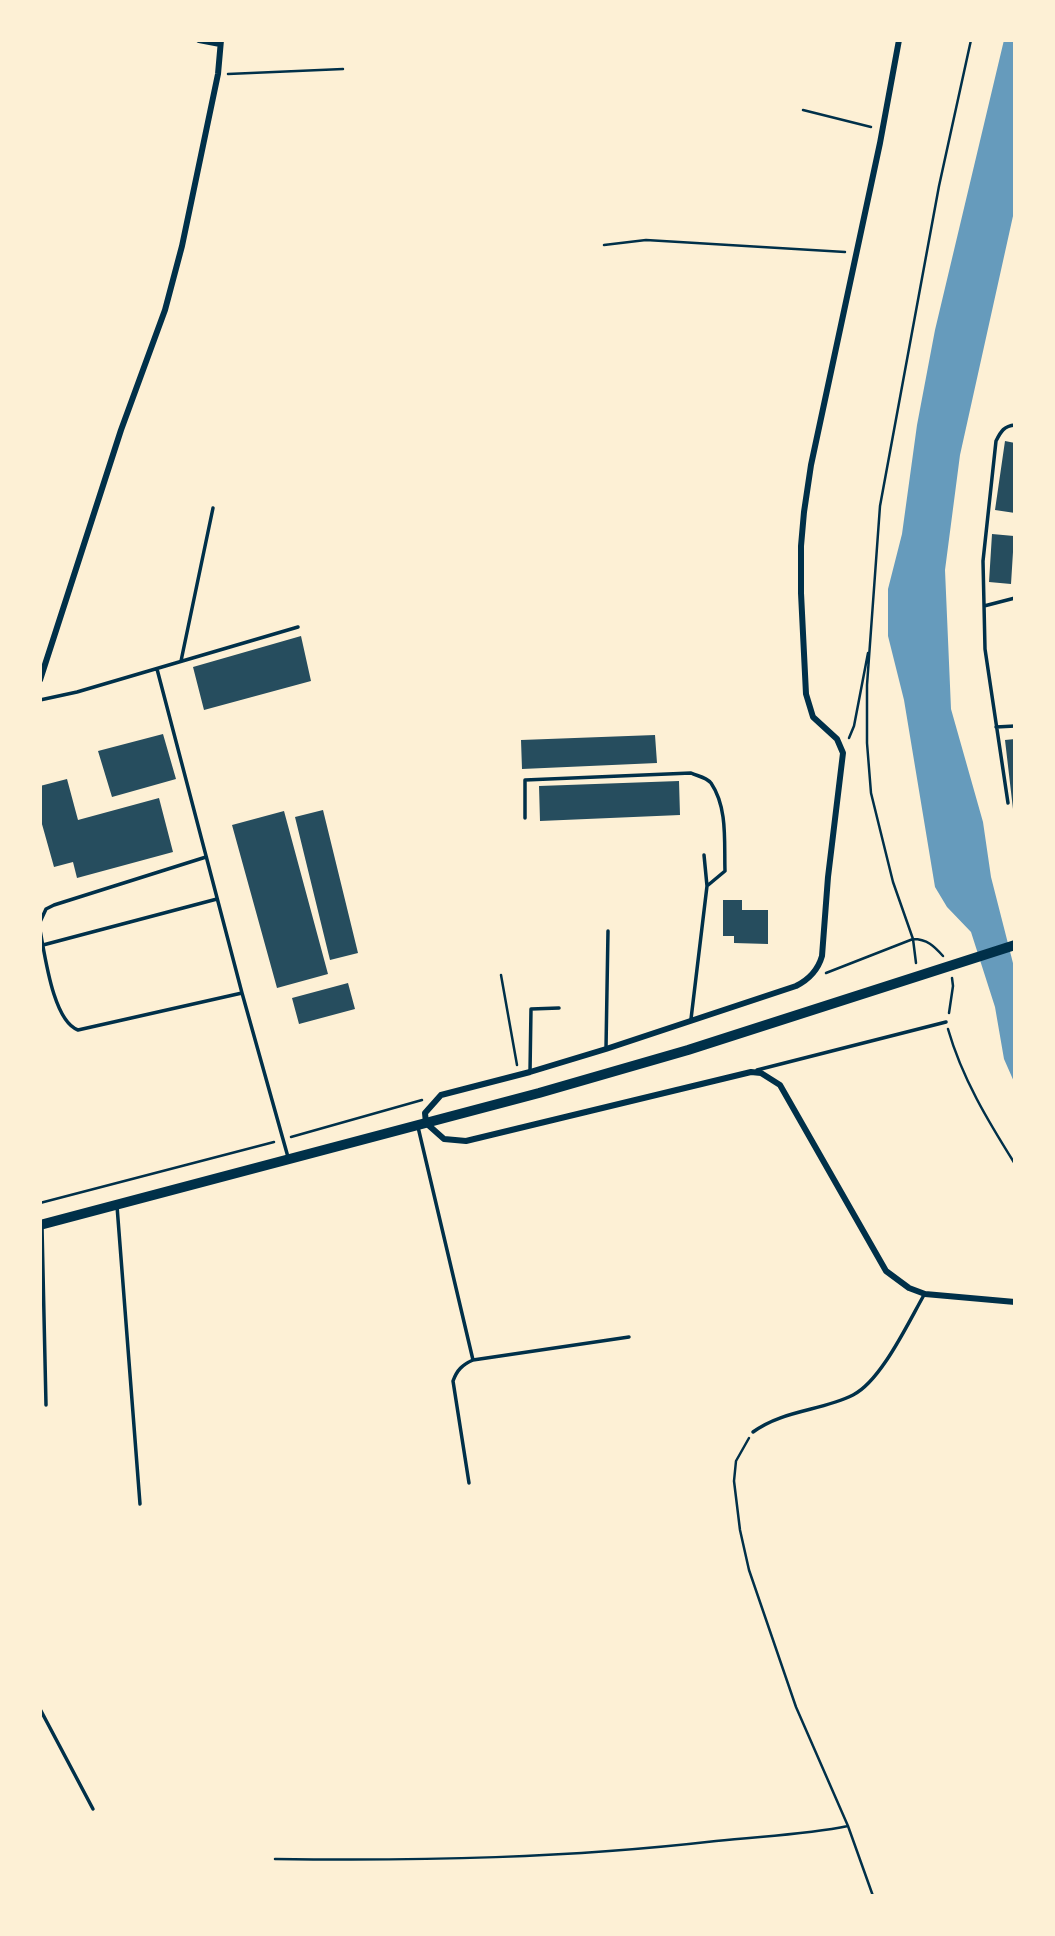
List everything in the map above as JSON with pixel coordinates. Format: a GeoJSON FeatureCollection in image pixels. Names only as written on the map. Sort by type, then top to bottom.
{"type":"FeatureCollection","features":[{"type":"Feature","properties":{"kind":"main road"},"geometry":{"type":"LineString","coordinates":[[41,1225],[688,1050],[1015,945]]}},
{"type":"Feature","properties":{"kind":"street"},"geometry":{"type":"LineString","coordinates":[[40,680],[121,430],[165,310],[182,246],[218,74],[221,42],[199,40]]}},
{"type":"Feature","properties":{"kind":"street"},"geometry":{"type":"LineString","coordinates":[[899,40],[880,143],[811,465],[801,545],[806,694],[813,717],[837,739],[843,753],[819,967],[806,981],[691,1021],[530,1072],[441,1095],[425,1113],[422,1124],[444,1139],[466,1141],[751,1072],[772,1078],[780,1085],[886,1271],[909,1288],[925,1294],[1015,1302]]}},
{"type":"Feature","properties":{"kind":"lane"},"geometry":{"type":"LineString","coordinates":[[1008,803],[985,649],[983,561],[996,441],[1001,431],[1007,426],[1015,425]]}},
{"type":"Feature","properties":{"kind":"lane"},"geometry":{"type":"LineString","coordinates":[[181,662],[213,508]]}},
{"type":"Feature","properties":{"kind":"lane"},"geometry":{"type":"LineString","coordinates":[[984,606],[1015,598]]}},
{"type":"Feature","properties":{"kind":"lane"},"geometry":{"type":"LineString","coordinates":[[40,700],[299,627]]}},
{"type":"Feature","properties":{"kind":"lane"},"geometry":{"type":"LineString","coordinates":[[157,668],[288,1159]]}},
{"type":"Feature","properties":{"kind":"lane"},"geometry":{"type":"LineString","coordinates":[[995,727],[1015,726]]}},
{"type":"Feature","properties":{"kind":"lane"},"geometry":{"type":"LineString","coordinates":[[525,818],[525,780],[691,773],[703,777],[710,782],[724,818],[724,871],[707,886]]}},
{"type":"Feature","properties":{"kind":"lane"},"geometry":{"type":"LineString","coordinates":[[691,1021],[707,886],[704,855]]}},
{"type":"Feature","properties":{"kind":"lane"},"geometry":{"type":"LineString","coordinates":[[40,922],[46,909],[54,905],[206,858]]}},
{"type":"Feature","properties":{"kind":"lane"},"geometry":{"type":"LineString","coordinates":[[43,945],[217,899]]}},
{"type":"Feature","properties":{"kind":"lane"},"geometry":{"type":"LineString","coordinates":[[40,930],[58,1006],[66,1023],[78,1030],[242,993]]}},
{"type":"Feature","properties":{"kind":"lane"},"geometry":{"type":"LineString","coordinates":[[606,1049],[608,931]]}},
{"type":"Feature","properties":{"kind":"lane"},"geometry":{"type":"LineString","coordinates":[[530,1072],[531,1009],[559,1007]]}},
{"type":"Feature","properties":{"kind":"lane"},"geometry":{"type":"LineString","coordinates":[[751,1072],[946,1022]]}},
{"type":"Feature","properties":{"kind":"lane"},"geometry":{"type":"LineString","coordinates":[[422,1124],[473,1360]]}},
{"type":"Feature","properties":{"kind":"lane"},"geometry":{"type":"LineString","coordinates":[[117,1206],[140,1504]]}},
{"type":"Feature","properties":{"kind":"lane"},"geometry":{"type":"LineString","coordinates":[[41,1225],[46,1405]]}},
{"type":"Feature","properties":{"kind":"lane"},"geometry":{"type":"LineString","coordinates":[[753,1432],[767,1422],[838,1401],[865,1387],[876,1375],[925,1294]]}},
{"type":"Feature","properties":{"kind":"lane"},"geometry":{"type":"LineString","coordinates":[[468,1483],[453,1381],[456,1372],[464,1364],[473,1360],[629,1337]]}},
{"type":"Feature","properties":{"kind":"lane"},"geometry":{"type":"LineString","coordinates":[[40,1709],[93,1809]]}},
{"type":"Feature","properties":{"kind":"path"},"geometry":{"type":"LineString","coordinates":[[918,977],[913,939],[893,882],[871,793],[867,743],[870,639],[880,506],[939,186],[971,40]]}},
{"type":"Feature","properties":{"kind":"path"},"geometry":{"type":"LineString","coordinates":[[218,74],[343,69]]}},
{"type":"Feature","properties":{"kind":"path"},"geometry":{"type":"LineString","coordinates":[[803,110],[882,130],[880,143]]}},
{"type":"Feature","properties":{"kind":"path"},"geometry":{"type":"LineString","coordinates":[[604,244],[646,240],[856,252]]}},
{"type":"Feature","properties":{"kind":"path"},"geometry":{"type":"LineString","coordinates":[[843,753],[854,726],[870,639]]}},
{"type":"Feature","properties":{"kind":"path"},"geometry":{"type":"LineString","coordinates":[[806,981],[913,939],[923,939],[934,946],[942,967]]}},
{"type":"Feature","properties":{"kind":"path"},"geometry":{"type":"LineString","coordinates":[[950,970],[953,986],[952,1006],[946,1022],[965,1075],[984,1115],[1015,1164]]}},
{"type":"Feature","properties":{"kind":"path"},"geometry":{"type":"LineString","coordinates":[[501,975],[519,1075]]}},
{"type":"Feature","properties":{"kind":"path"},"geometry":{"type":"LineString","coordinates":[[40,1203],[283,1140],[441,1095]]}},
{"type":"Feature","properties":{"kind":"path"},"geometry":{"type":"LineString","coordinates":[[753,1432],[736,1461],[734,1481],[740,1530],[749,1570],[796,1707],[848,1826],[873,1896]]}},
{"type":"Feature","properties":{"kind":"path"},"geometry":{"type":"LineString","coordinates":[[275,1859],[382,1861],[517,1858],[815,1833],[848,1826]]}},
{"type":"Feature","properties":{"kind":"water"},"geometry":{"type":"Polygon","coordinates":[[[1004,40],[1015,40],[1015,207],[960,455],[945,570],[951,709],[983,822],[991,877],[1015,971],[1015,1084],[1004,1059],[995,1007],[971,932],[947,907],[935,887],[904,700],[888,636],[888,589],[902,534],[917,425],[935,330],[1004,40]]]}},
{"type":"Feature","properties":{"kind":"building"},"geometry":{"type":"Polygon","coordinates":[[[1005,441],[1015,443],[1015,513],[995,510],[1005,441]]]}},
{"type":"Feature","properties":{"kind":"building"},"geometry":{"type":"Polygon","coordinates":[[[992,534],[1014,536],[1011,584],[989,582],[992,534]]]}},
{"type":"Feature","properties":{"kind":"building"},"geometry":{"type":"Polygon","coordinates":[[[301,636],[311,681],[204,710],[193,667],[301,636]]]}},
{"type":"Feature","properties":{"kind":"building"},"geometry":{"type":"Polygon","coordinates":[[[163,734],[176,779],[112,797],[98,751],[163,734]]]}},
{"type":"Feature","properties":{"kind":"building"},"geometry":{"type":"Polygon","coordinates":[[[655,735],[657,763],[522,769],[521,740],[655,735]]]}},
{"type":"Feature","properties":{"kind":"building"},"geometry":{"type":"Polygon","coordinates":[[[1015,739],[1015,809],[1013,809],[1005,740],[1015,739]]]}},
{"type":"Feature","properties":{"kind":"building"},"geometry":{"type":"Polygon","coordinates":[[[67,779],[78,820],[159,798],[173,852],[77,878],[73,862],[54,867],[40,817],[40,786],[67,779]]]}},
{"type":"Feature","properties":{"kind":"building"},"geometry":{"type":"Polygon","coordinates":[[[679,781],[680,815],[540,821],[539,786],[679,781]]]}},
{"type":"Feature","properties":{"kind":"building"},"geometry":{"type":"Polygon","coordinates":[[[323,810],[358,953],[330,960],[295,817],[323,810]]]}},
{"type":"Feature","properties":{"kind":"building"},"geometry":{"type":"Polygon","coordinates":[[[284,811],[328,974],[277,988],[232,825],[284,811]]]}},
{"type":"Feature","properties":{"kind":"building"},"geometry":{"type":"Polygon","coordinates":[[[723,900],[742,900],[742,910],[768,910],[768,944],[734,943],[734,936],[723,936],[723,900]]]}},
{"type":"Feature","properties":{"kind":"building"},"geometry":{"type":"Polygon","coordinates":[[[348,983],[355,1009],[299,1024],[292,998],[348,983]]]}}]}
